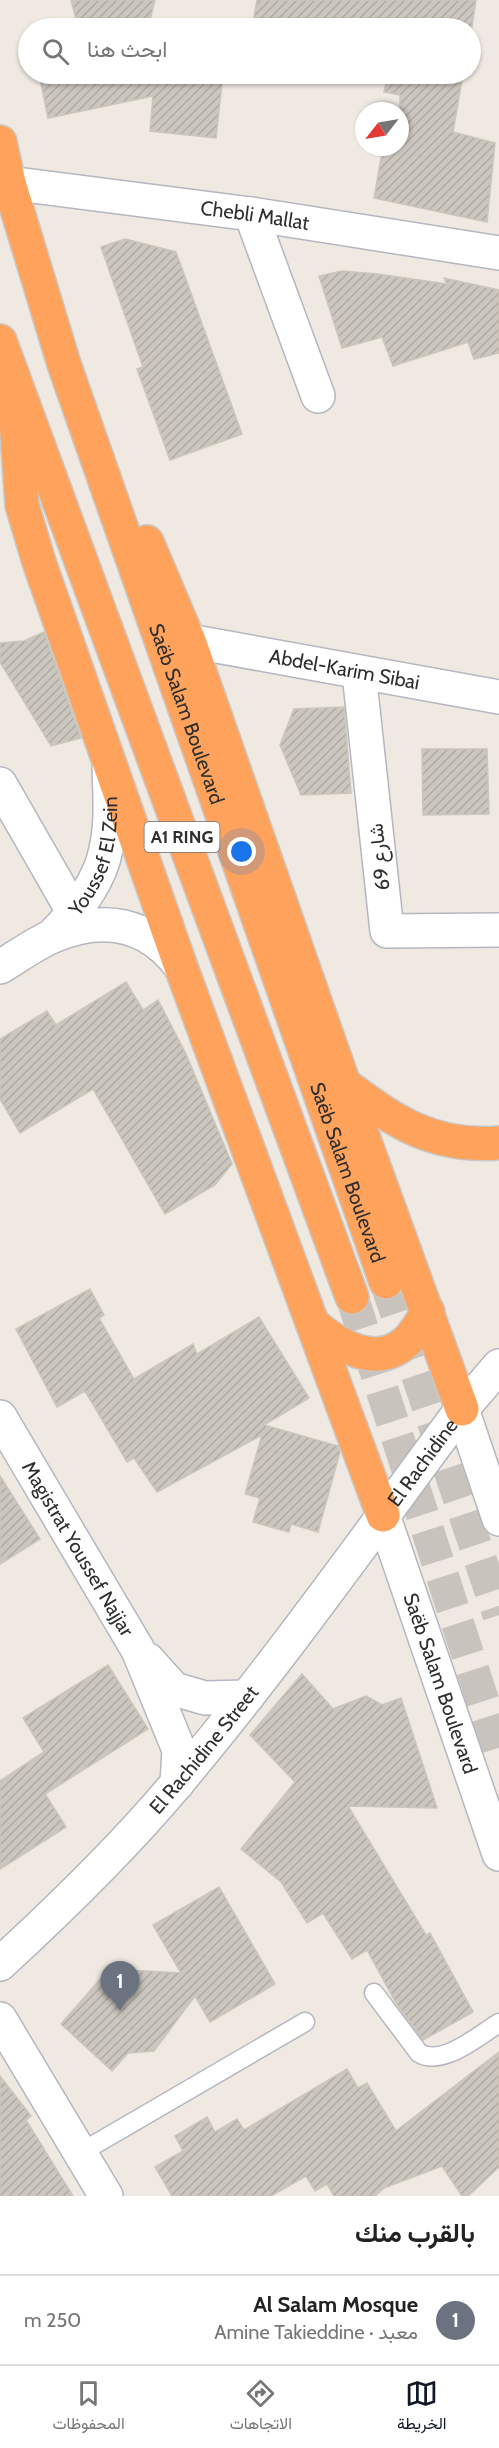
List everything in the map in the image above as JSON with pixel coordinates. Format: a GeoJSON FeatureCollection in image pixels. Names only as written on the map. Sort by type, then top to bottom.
{"type":"FeatureCollection","features":[{"type":"Feature","properties":{"kind":"highway","name":"Saëb Salam Boulevard"},"geometry":{"type":"LineString","coordinates":[[0,142],[9,183],[64,364],[386,1282]]}},
{"type":"Feature","properties":{"kind":"highway","name":"Saëb Salam Boulevard"},"geometry":{"type":"LineString","coordinates":[[0,341],[352,1298]]}},
{"type":"Feature","properties":{"kind":"highway"},"geometry":{"type":"LineString","coordinates":[[64,364],[128,501],[189,641],[344,1084],[462,1409]]}},
{"type":"Feature","properties":{"kind":"highway"},"geometry":{"type":"LineString","coordinates":[[13,376],[22,506],[109,765],[181,967],[383,1515]]}},
{"type":"Feature","properties":{"kind":"highway"},"geometry":{"type":"LineString","coordinates":[[344,1084],[382,1113],[404,1126],[431,1137],[460,1143],[499,1143]]}},
{"type":"Feature","properties":{"kind":"highway"},"geometry":{"type":"LineString","coordinates":[[313,1324],[330,1339],[344,1347],[361,1353],[376,1354],[390,1351],[404,1344],[428,1312]]}},
{"type":"Feature","properties":{"kind":"street","name":"Chebli Mallat"},"geometry":{"type":"LineString","coordinates":[[9,183],[251,214],[499,253]]}},
{"type":"Feature","properties":{"kind":"street"},"geometry":{"type":"LineString","coordinates":[[251,214],[318,396]]}},
{"type":"Feature","properties":{"kind":"street","name":"Abdel-Karim Sibai"},"geometry":{"type":"LineString","coordinates":[[189,641],[499,697]]}},
{"type":"Feature","properties":{"kind":"street","name":"شارع 69"},"geometry":{"type":"LineString","coordinates":[[359,673],[387,931],[499,930]]}},
{"type":"Feature","properties":{"kind":"street","name":"Youssef El Zein"},"geometry":{"type":"LineString","coordinates":[[0,967],[63,925],[98,871],[106,851],[110,813],[109,765]]}},
{"type":"Feature","properties":{"kind":"street"},"geometry":{"type":"LineString","coordinates":[[0,784],[63,925]]}},
{"type":"Feature","properties":{"kind":"street","name":"Youssef El Zein"},"geometry":{"type":"LineString","coordinates":[[63,925],[119,925],[154,939],[172,955],[181,967]]}},
{"type":"Feature","properties":{"kind":"street","name":"El Rachidine"},"geometry":{"type":"LineString","coordinates":[[383,1515],[462,1409],[499,1366]]}},
{"type":"Feature","properties":{"kind":"street"},"geometry":{"type":"LineString","coordinates":[[462,1409],[499,1519]]}},
{"type":"Feature","properties":{"kind":"street","name":"Magistrat Youssef Najjar"},"geometry":{"type":"LineString","coordinates":[[0,1417],[138,1650],[179,1749],[177,1784]]}},
{"type":"Feature","properties":{"kind":"street","name":"El Rachidine Street"},"geometry":{"type":"LineString","coordinates":[[0,1964],[45,1923],[111,1856],[177,1784],[247,1696],[383,1515]]}},
{"type":"Feature","properties":{"kind":"street","name":"Saëb Salam Boulevard"},"geometry":{"type":"LineString","coordinates":[[383,1515],[499,1854]]}},
{"type":"Feature","properties":{"kind":"street","name":"Magistrat Youssef Najjar"},"geometry":{"type":"LineString","coordinates":[[138,1650],[174,1689],[205,1698],[247,1696]]}},
{"type":"Feature","properties":{"kind":"street"},"geometry":{"type":"LineString","coordinates":[[0,2019],[106,2196]]}},
{"type":"Feature","properties":{"kind":"lane"},"geometry":{"type":"LineString","coordinates":[[374,1993],[419,2053],[425,2057],[445,2056],[499,2023]]}},
{"type":"Feature","properties":{"kind":"lane"},"geometry":{"type":"LineString","coordinates":[[80,2153],[305,2022]]}},
{"type":"Feature","properties":{"kind":"building"},"geometry":{"type":"Polygon","coordinates":[[[71,0],[155,0],[150,18],[76,18],[71,0]]]}},
{"type":"Feature","properties":{"kind":"building"},"geometry":{"type":"Polygon","coordinates":[[[257,0],[476,0],[473,18],[254,18],[257,0]]]}},
{"type":"Feature","properties":{"kind":"building"},"geometry":{"type":"Polygon","coordinates":[[[41,84],[222,84],[216,138],[150,131],[153,96],[48,118],[41,84]]]}},
{"type":"Feature","properties":{"kind":"building"},"geometry":{"type":"Polygon","coordinates":[[[386,84],[461,84],[453,132],[495,143],[487,222],[374,198],[381,156],[409,156],[409,102],[400,102],[400,95],[384,92],[386,84]]]}},
{"type":"Feature","properties":{"kind":"building"},"geometry":{"type":"Polygon","coordinates":[[[125,239],[176,252],[242,434],[170,460],[137,369],[143,367],[101,247],[125,239]]]}},
{"type":"Feature","properties":{"kind":"building"},"geometry":{"type":"Polygon","coordinates":[[[342,271],[447,284],[444,278],[499,290],[499,353],[474,359],[468,342],[393,366],[382,337],[342,348],[319,276],[342,271]]]}},
{"type":"Feature","properties":{"kind":"building"},"geometry":{"type":"Polygon","coordinates":[[[44,632],[81,738],[51,746],[0,662],[0,643],[24,641],[44,632]]]}},
{"type":"Feature","properties":{"kind":"building"},"geometry":{"type":"Polygon","coordinates":[[[344,707],[351,793],[301,795],[280,745],[294,709],[344,707]]]}},
{"type":"Feature","properties":{"kind":"building"},"geometry":{"type":"Polygon","coordinates":[[[422,749],[487,749],[489,814],[423,815],[422,749]]]}},
{"type":"Feature","properties":{"kind":"building"},"geometry":{"type":"Polygon","coordinates":[[[126,982],[143,1010],[158,1000],[186,1054],[232,1164],[215,1185],[165,1214],[93,1089],[20,1133],[0,1099],[0,1039],[47,1011],[56,1025],[126,982]]]}},
{"type":"Feature","properties":{"kind":"building"},"geometry":{"type":"Polygon","coordinates":[[[90,1289],[104,1315],[99,1318],[134,1379],[193,1344],[197,1354],[259,1317],[309,1398],[264,1425],[338,1446],[340,1452],[318,1532],[291,1524],[289,1532],[253,1522],[260,1498],[245,1494],[262,1435],[157,1492],[134,1458],[127,1462],[85,1391],[57,1407],[16,1329],[90,1289]]]}},
{"type":"Feature","properties":{"kind":"building"},"geometry":{"type":"Polygon","coordinates":[[[0,1476],[40,1539],[0,1564],[0,1476]]]}},
{"type":"Feature","properties":{"kind":"building"},"geometry":{"type":"Polygon","coordinates":[[[108,1665],[148,1729],[45,1794],[66,1827],[0,1869],[0,1781],[44,1752],[23,1718],[108,1665]]]}},
{"type":"Feature","properties":{"kind":"building"},"geometry":{"type":"Polygon","coordinates":[[[302,1674],[333,1709],[366,1696],[382,1705],[401,1698],[437,1808],[348,1806],[426,1935],[430,1933],[473,2012],[423,2040],[396,2003],[367,1950],[352,1959],[323,1913],[307,1923],[281,1882],[241,1849],[295,1782],[250,1735],[302,1674]]]}},
{"type":"Feature","properties":{"kind":"building"},"geometry":{"type":"Polygon","coordinates":[[[219,1887],[275,1984],[210,2022],[195,1996],[154,2051],[128,2053],[112,2071],[61,2024],[109,1969],[181,1973],[153,1925],[219,1887]]]}},
{"type":"Feature","properties":{"kind":"building"},"geometry":{"type":"Polygon","coordinates":[[[499,2052],[499,2167],[468,2196],[462,2196],[442,2166],[384,2188],[375,2196],[334,2196],[327,2184],[315,2191],[306,2176],[271,2196],[172,2196],[155,2167],[183,2151],[175,2136],[207,2117],[215,2132],[237,2119],[244,2130],[347,2069],[358,2088],[367,2083],[396,2131],[499,2052]]]}},
{"type":"Feature","properties":{"kind":"building"},"geometry":{"type":"Polygon","coordinates":[[[0,2076],[31,2116],[26,2120],[73,2196],[0,2196],[0,2076]]]}},
{"type":"Feature","properties":{"kind":"tunnel"},"geometry":{"type":"LineString","coordinates":[[386,1282],[499,1615]]}},
{"type":"Feature","properties":{"kind":"tunnel"},"geometry":{"type":"LineString","coordinates":[[352,1297],[499,1751]]}},
{"type":"Feature","properties":{"kind":"place","name":"Al Salam Mosque"},"geometry":{"type":"Point","coordinates":[120,2011]}}]}
